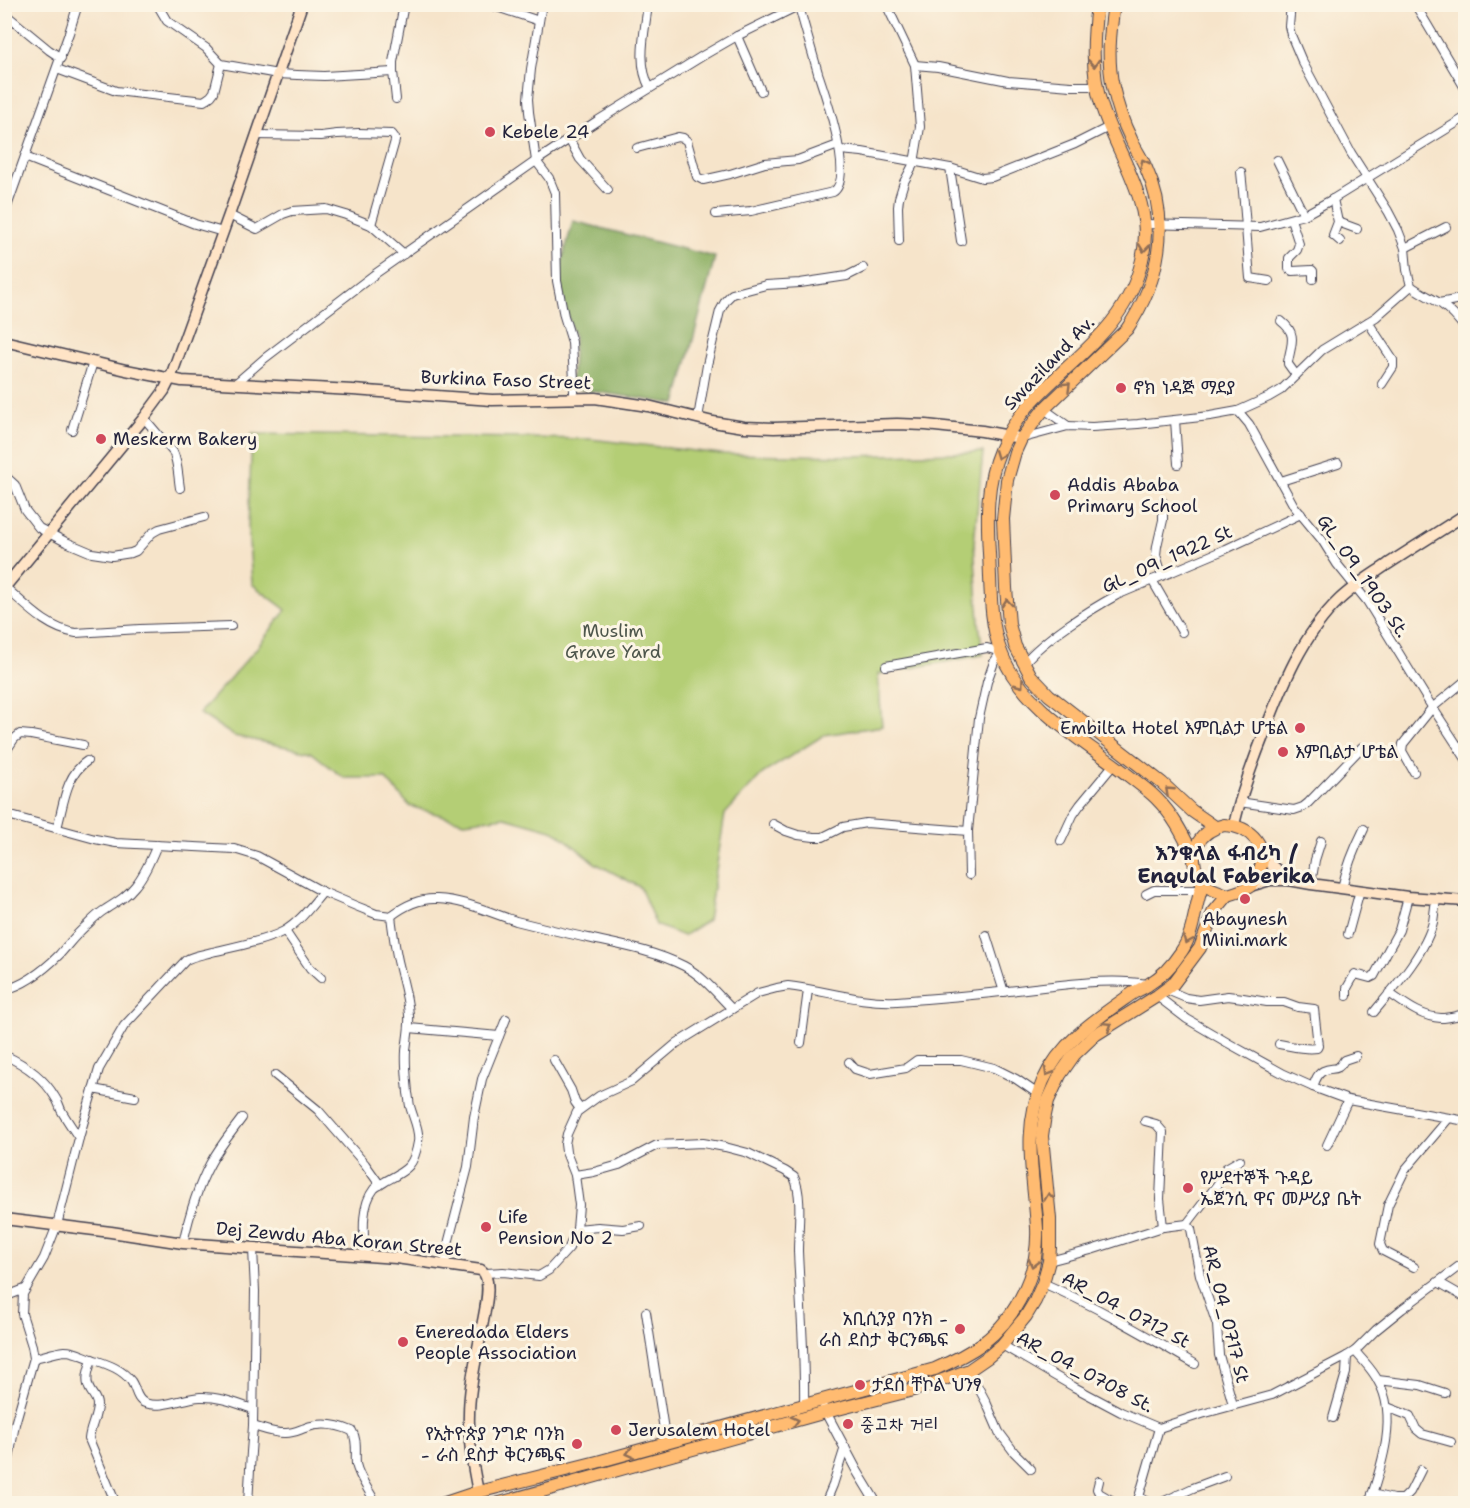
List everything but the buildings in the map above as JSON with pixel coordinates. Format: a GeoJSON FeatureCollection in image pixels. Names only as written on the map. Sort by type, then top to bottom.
{"type":"FeatureCollection","features":[{"type":"Feature","properties":{"kind":"main road"},"geometry":{"type":"LineString","coordinates":[[5,587],[164,391],[229,216],[302,4]]}},
{"type":"Feature","properties":{"kind":"main road","name":"Swaziland Av."},"geometry":{"type":"LineString","coordinates":[[1098,4],[1094,27],[1096,86],[1108,127],[1138,192],[1145,224],[1140,270],[1124,307],[1111,325],[1037,396],[1016,422],[1001,447],[990,484],[987,519],[993,619],[1001,652],[1016,679],[1038,704],[1069,731],[1155,796],[1181,830],[1194,857]]}},
{"type":"Feature","properties":{"kind":"main road","name":"Swaziland Av."},"geometry":{"type":"LineString","coordinates":[[1114,4],[1111,22],[1110,74],[1124,124],[1151,180],[1158,202],[1161,224],[1157,260],[1146,295],[1127,329],[1044,409],[1021,439],[1015,452],[1006,480],[1003,519],[1009,624],[1015,646],[1031,676],[1048,695],[1215,827]]}},
{"type":"Feature","properties":{"kind":"main road","name":"Burkina Faso Street"},"geometry":{"type":"LineString","coordinates":[[4,341],[170,379],[492,400],[595,398],[632,403],[730,425],[762,428],[926,425],[1008,435],[1021,439]]}},
{"type":"Feature","properties":{"kind":"main road"},"geometry":{"type":"LineString","coordinates":[[1234,825],[1239,802],[1273,709],[1293,664],[1317,626],[1329,610],[1356,585],[1466,514]]}},
{"type":"Feature","properties":{"kind":"main road"},"geometry":{"type":"LineString","coordinates":[[496,1503],[823,1406],[935,1369],[982,1344],[1012,1314],[1035,1261],[1036,1223],[1030,1154],[1032,1115],[1043,1080],[1058,1054],[1076,1035],[1150,984],[1180,954],[1187,943],[1201,887],[1194,857],[1200,839],[1215,827],[1234,825],[1243,828],[1257,841],[1274,867],[1289,880]]}},
{"type":"Feature","properties":{"kind":"main road"},"geometry":{"type":"LineString","coordinates":[[1250,886],[1260,870],[1261,850]]}},
{"type":"Feature","properties":{"kind":"main road"},"geometry":{"type":"LineString","coordinates":[[442,1503],[804,1405],[823,1406],[921,1388],[969,1370],[1002,1345],[1026,1316],[1043,1283],[1049,1261],[1051,1234],[1042,1136],[1045,1115],[1052,1094],[1066,1067],[1074,1055],[1089,1041],[1162,993],[1180,976],[1204,939],[1213,913],[1228,895],[1270,880],[1289,880],[1408,897],[1466,901]]}},
{"type":"Feature","properties":{"kind":"main road"},"geometry":{"type":"LineString","coordinates":[[1201,887],[1228,895]]}},
{"type":"Feature","properties":{"kind":"main road","name":"Dej Zewdu Aba Koran Street"},"geometry":{"type":"LineString","coordinates":[[4,1219],[183,1243],[396,1258],[477,1268],[486,1273]]}},
{"type":"Feature","properties":{"kind":"main road"},"geometry":{"type":"LineString","coordinates":[[478,1492],[470,1440],[469,1415],[472,1380],[486,1306],[488,1282],[486,1273]]}},
{"type":"Feature","properties":{"kind":"street"},"geometry":{"type":"LineString","coordinates":[[157,4],[168,21],[206,48],[221,64],[278,74],[324,76],[393,72]]}},
{"type":"Feature","properties":{"kind":"street"},"geometry":{"type":"LineString","coordinates":[[396,99],[394,54],[404,4]]}},
{"type":"Feature","properties":{"kind":"street"},"geometry":{"type":"LineString","coordinates":[[488,4],[539,21]]}},
{"type":"Feature","properties":{"kind":"street"},"geometry":{"type":"LineString","coordinates":[[542,4],[528,99],[536,161],[549,178],[555,193],[556,281],[572,342],[574,399]]}},
{"type":"Feature","properties":{"kind":"street"},"geometry":{"type":"LineString","coordinates":[[886,4],[915,65],[920,127],[914,163],[899,198],[899,241]]}},
{"type":"Feature","properties":{"kind":"street"},"geometry":{"type":"LineString","coordinates":[[1291,4],[1289,26],[1294,43],[1330,114],[1388,211],[1405,248],[1411,286],[1440,303],[1466,330]]}},
{"type":"Feature","properties":{"kind":"street"},"geometry":{"type":"LineString","coordinates":[[1415,4],[1466,90]]}},
{"type":"Feature","properties":{"kind":"street"},"geometry":{"type":"LineString","coordinates":[[4,215],[6,202],[61,58],[75,5]]}},
{"type":"Feature","properties":{"kind":"street"},"geometry":{"type":"LineString","coordinates":[[646,5],[642,66],[650,88]]}},
{"type":"Feature","properties":{"kind":"street"},"geometry":{"type":"LineString","coordinates":[[235,384],[310,322],[448,221],[536,161],[704,55],[801,5],[839,147],[840,183],[836,191],[762,209],[717,214]]}},
{"type":"Feature","properties":{"kind":"street"},"geometry":{"type":"LineString","coordinates":[[4,13],[61,58]]}},
{"type":"Feature","properties":{"kind":"street"},"geometry":{"type":"LineString","coordinates":[[737,36],[761,91]]}},
{"type":"Feature","properties":{"kind":"street"},"geometry":{"type":"LineString","coordinates":[[57,69],[116,91],[204,101],[214,92],[221,64]]}},
{"type":"Feature","properties":{"kind":"street"},"geometry":{"type":"LineString","coordinates":[[915,65],[938,67],[1008,81],[1096,86]]}},
{"type":"Feature","properties":{"kind":"street"},"geometry":{"type":"LineString","coordinates":[[1145,224],[1260,227],[1291,219],[1333,199],[1466,117]]}},
{"type":"Feature","properties":{"kind":"street"},"geometry":{"type":"LineString","coordinates":[[637,148],[678,137],[683,138],[687,141],[697,177],[703,180],[765,163],[798,160],[839,147],[950,168],[982,178],[992,177],[1075,144],[1108,127]]}},
{"type":"Feature","properties":{"kind":"street"},"geometry":{"type":"LineString","coordinates":[[256,135],[392,134],[395,141],[370,225]]}},
{"type":"Feature","properties":{"kind":"street"},"geometry":{"type":"LineString","coordinates":[[569,139],[580,159],[608,190]]}},
{"type":"Feature","properties":{"kind":"street"},"geometry":{"type":"LineString","coordinates":[[25,157],[195,224],[223,232]]}},
{"type":"Feature","properties":{"kind":"street"},"geometry":{"type":"LineString","coordinates":[[1277,160],[1304,214]]}},
{"type":"Feature","properties":{"kind":"street"},"geometry":{"type":"LineString","coordinates":[[950,168],[961,241]]}},
{"type":"Feature","properties":{"kind":"street"},"geometry":{"type":"LineString","coordinates":[[1240,172],[1250,278],[1269,281]]}},
{"type":"Feature","properties":{"kind":"street"},"geometry":{"type":"LineString","coordinates":[[1333,199],[1338,222],[1333,235],[1340,242]]}},
{"type":"Feature","properties":{"kind":"street"},"geometry":{"type":"LineString","coordinates":[[229,216],[258,229],[292,211],[326,209],[370,225],[404,254]]}},
{"type":"Feature","properties":{"kind":"street"},"geometry":{"type":"LineString","coordinates":[[1291,219],[1299,244],[1297,250],[1288,258],[1289,269],[1312,270],[1313,279]]}},
{"type":"Feature","properties":{"kind":"street"},"geometry":{"type":"LineString","coordinates":[[1338,222],[1357,229]]}},
{"type":"Feature","properties":{"kind":"street"},"geometry":{"type":"LineString","coordinates":[[1405,248],[1446,227]]}},
{"type":"Feature","properties":{"kind":"street"},"geometry":{"type":"LineString","coordinates":[[698,418],[707,365],[720,311],[732,294],[766,285],[800,284],[847,276],[863,268]]}},
{"type":"Feature","properties":{"kind":"street"},"geometry":{"type":"LineString","coordinates":[[1021,439],[1068,426],[1092,427],[1175,420],[1238,411],[1269,398],[1281,390],[1322,350],[1368,322],[1411,286]]}},
{"type":"Feature","properties":{"kind":"street"},"geometry":{"type":"LineString","coordinates":[[1440,303],[1466,298]]}},
{"type":"Feature","properties":{"kind":"street"},"geometry":{"type":"LineString","coordinates":[[1281,321],[1292,336],[1287,362],[1296,375]]}},
{"type":"Feature","properties":{"kind":"street"},"geometry":{"type":"LineString","coordinates":[[1368,322],[1393,360],[1393,367],[1382,384]]}},
{"type":"Feature","properties":{"kind":"street"},"geometry":{"type":"LineString","coordinates":[[72,430],[93,362]]}},
{"type":"Feature","properties":{"kind":"street"},"geometry":{"type":"LineString","coordinates":[[1044,409],[1068,426]]}},
{"type":"Feature","properties":{"kind":"street","name":"GL_09_1903 St."},"geometry":{"type":"LineString","coordinates":[[1238,411],[1249,424],[1288,497],[1367,601],[1466,759]]}},
{"type":"Feature","properties":{"kind":"street"},"geometry":{"type":"LineString","coordinates":[[144,418],[176,457],[180,488]]}},
{"type":"Feature","properties":{"kind":"street"},"geometry":{"type":"LineString","coordinates":[[1175,420],[1178,464]]}},
{"type":"Feature","properties":{"kind":"street"},"geometry":{"type":"LineString","coordinates":[[1281,482],[1338,463]]}},
{"type":"Feature","properties":{"kind":"street"},"geometry":{"type":"LineString","coordinates":[[4,474],[15,485],[25,510],[39,528],[83,550],[112,556],[131,553],[159,529],[204,517]]}},
{"type":"Feature","properties":{"kind":"street"},"geometry":{"type":"LineString","coordinates":[[1162,502],[1163,520],[1156,555],[1162,575]]}},
{"type":"Feature","properties":{"kind":"street","name":"GL_09_1922 St"},"geometry":{"type":"LineString","coordinates":[[1024,663],[1032,654],[1102,603],[1300,514]]}},
{"type":"Feature","properties":{"kind":"street"},"geometry":{"type":"LineString","coordinates":[[1152,580],[1182,632]]}},
{"type":"Feature","properties":{"kind":"street"},"geometry":{"type":"LineString","coordinates":[[5,587],[48,623],[67,632],[231,626]]}},
{"type":"Feature","properties":{"kind":"street"},"geometry":{"type":"LineString","coordinates":[[886,666],[987,648],[1001,652],[994,662],[987,682],[979,718],[968,831],[969,875]]}},
{"type":"Feature","properties":{"kind":"street"},"geometry":{"type":"LineString","coordinates":[[1414,772],[1401,747],[1432,708],[1466,680]]}},
{"type":"Feature","properties":{"kind":"street"},"geometry":{"type":"LineString","coordinates":[[4,754],[20,734],[83,745]]}},
{"type":"Feature","properties":{"kind":"street"},"geometry":{"type":"LineString","coordinates":[[1239,802],[1299,809],[1308,803],[1362,747]]}},
{"type":"Feature","properties":{"kind":"street"},"geometry":{"type":"LineString","coordinates":[[57,828],[71,778],[77,768],[87,761]]}},
{"type":"Feature","properties":{"kind":"street"},"geometry":{"type":"LineString","coordinates":[[1061,841],[1073,814],[1114,764]]}},
{"type":"Feature","properties":{"kind":"street"},"geometry":{"type":"LineString","coordinates":[[4,814],[116,843],[234,849],[257,856],[323,892],[376,914],[391,915],[403,906],[417,901],[438,899],[549,929],[622,945],[659,956],[687,968],[704,981],[732,1009]]}},
{"type":"Feature","properties":{"kind":"street"},"geometry":{"type":"LineString","coordinates":[[773,824],[798,835],[814,837],[823,837],[843,827],[866,823],[968,831]]}},
{"type":"Feature","properties":{"kind":"street"},"geometry":{"type":"LineString","coordinates":[[1342,888],[1349,860],[1364,829]]}},
{"type":"Feature","properties":{"kind":"street"},"geometry":{"type":"LineString","coordinates":[[1311,884],[1321,841]]}},
{"type":"Feature","properties":{"kind":"street"},"geometry":{"type":"LineString","coordinates":[[4,990],[20,985],[30,978],[58,956],[85,926],[104,910],[125,897],[145,872],[157,845]]}},
{"type":"Feature","properties":{"kind":"street"},"geometry":{"type":"LineString","coordinates":[[1146,894],[1154,890],[1201,887]]}},
{"type":"Feature","properties":{"kind":"street"},"geometry":{"type":"LineString","coordinates":[[1348,934],[1360,890]]}},
{"type":"Feature","properties":{"kind":"street"},"geometry":{"type":"LineString","coordinates":[[4,1488],[15,1424],[34,1358],[22,1314],[24,1291],[44,1258],[57,1225],[93,1089],[106,1055],[124,1026],[186,960],[198,954],[210,953],[285,931],[300,919],[323,892]]}},
{"type":"Feature","properties":{"kind":"street"},"geometry":{"type":"LineString","coordinates":[[1347,996],[1347,988],[1355,974],[1370,978],[1374,976],[1399,930],[1408,897]]}},
{"type":"Feature","properties":{"kind":"street"},"geometry":{"type":"LineString","coordinates":[[1374,1012],[1423,945],[1432,924],[1436,899]]}},
{"type":"Feature","properties":{"kind":"street"},"geometry":{"type":"LineString","coordinates":[[365,1256],[364,1234],[367,1204],[374,1189],[410,1166],[419,1140],[408,1090],[406,1053],[409,1028],[408,1003],[391,915]]}},
{"type":"Feature","properties":{"kind":"street"},"geometry":{"type":"LineString","coordinates":[[285,931],[310,968],[321,978]]}},
{"type":"Feature","properties":{"kind":"street"},"geometry":{"type":"LineString","coordinates":[[986,935],[1004,992]]}},
{"type":"Feature","properties":{"kind":"street"},"geometry":{"type":"LineString","coordinates":[[486,1273],[542,1275],[569,1248],[577,1229],[579,1205],[574,1175],[565,1144],[577,1112],[599,1096],[632,1081],[669,1048],[758,993],[788,986],[894,1001],[1073,984],[1118,982],[1150,984]]}},
{"type":"Feature","properties":{"kind":"street"},"geometry":{"type":"LineString","coordinates":[[801,1043],[808,990]]}},
{"type":"Feature","properties":{"kind":"street"},"geometry":{"type":"LineString","coordinates":[[1162,993],[1199,1000],[1228,996],[1267,1002],[1284,1002],[1314,1009],[1317,1048],[1307,1049],[1279,1044]]}},
{"type":"Feature","properties":{"kind":"street"},"geometry":{"type":"LineString","coordinates":[[1162,993],[1187,1019],[1275,1070],[1312,1087],[1348,1100],[1466,1121]]}},
{"type":"Feature","properties":{"kind":"street"},"geometry":{"type":"LineString","coordinates":[[1389,993],[1413,1009],[1428,1015],[1444,1018],[1466,1014]]}},
{"type":"Feature","properties":{"kind":"street"},"geometry":{"type":"LineString","coordinates":[[445,1264],[468,1167],[474,1117],[482,1079],[507,1019]]}},
{"type":"Feature","properties":{"kind":"street"},"geometry":{"type":"LineString","coordinates":[[409,1028],[499,1036]]}},
{"type":"Feature","properties":{"kind":"street"},"geometry":{"type":"LineString","coordinates":[[4,1055],[30,1070],[48,1087],[79,1138]]}},
{"type":"Feature","properties":{"kind":"street"},"geometry":{"type":"LineString","coordinates":[[1312,1087],[1321,1072],[1335,1069],[1341,1066],[1344,1060],[1356,1056]]}},
{"type":"Feature","properties":{"kind":"street"},"geometry":{"type":"LineString","coordinates":[[849,1062],[855,1069],[870,1074],[906,1068],[922,1059],[961,1060],[994,1068],[1038,1094]]}},
{"type":"Feature","properties":{"kind":"street"},"geometry":{"type":"LineString","coordinates":[[554,1060],[571,1090],[574,1102],[580,1109]]}},
{"type":"Feature","properties":{"kind":"street"},"geometry":{"type":"LineString","coordinates":[[275,1075],[318,1110],[365,1164],[380,1185]]}},
{"type":"Feature","properties":{"kind":"street"},"geometry":{"type":"LineString","coordinates":[[93,1089],[135,1097]]}},
{"type":"Feature","properties":{"kind":"street"},"geometry":{"type":"LineString","coordinates":[[1328,1145],[1348,1100]]}},
{"type":"Feature","properties":{"kind":"street"},"geometry":{"type":"LineString","coordinates":[[183,1243],[188,1221],[205,1174],[221,1145],[242,1118]]}},
{"type":"Feature","properties":{"kind":"street"},"geometry":{"type":"LineString","coordinates":[[1414,1267],[1383,1251],[1380,1244],[1388,1205],[1405,1170],[1449,1118]]}},
{"type":"Feature","properties":{"kind":"street"},"geometry":{"type":"LineString","coordinates":[[1145,1121],[1156,1124],[1162,1132],[1160,1199],[1162,1227]]}},
{"type":"Feature","properties":{"kind":"street"},"geometry":{"type":"LineString","coordinates":[[574,1175],[619,1166],[657,1145],[703,1143],[725,1146],[748,1153],[795,1177],[798,1191],[798,1251],[805,1376],[804,1405]]}},
{"type":"Feature","properties":{"kind":"street"},"geometry":{"type":"LineString","coordinates":[[1049,1261],[1062,1259],[1162,1227],[1189,1227],[1226,1168],[1240,1160]]}},
{"type":"Feature","properties":{"kind":"street"},"geometry":{"type":"LineString","coordinates":[[577,1229],[598,1227],[623,1229],[641,1226]]}},
{"type":"Feature","properties":{"kind":"street","name":"AR_04_0717 St"},"geometry":{"type":"LineString","coordinates":[[1189,1227],[1200,1275],[1217,1326],[1219,1355],[1233,1406]]}},
{"type":"Feature","properties":{"kind":"street"},"geometry":{"type":"LineString","coordinates":[[248,1503],[254,1426],[253,1249]]}},
{"type":"Feature","properties":{"kind":"street","name":"AR_04_0708 St."},"geometry":{"type":"LineString","coordinates":[[1002,1345],[1074,1388],[1159,1428],[1272,1395],[1351,1354],[1402,1309],[1466,1262]]}},
{"type":"Feature","properties":{"kind":"street"},"geometry":{"type":"LineString","coordinates":[[1438,1282],[1466,1298]]}},
{"type":"Feature","properties":{"kind":"street","name":"AR_04_0712 St"},"geometry":{"type":"LineString","coordinates":[[1043,1283],[1072,1295],[1119,1320],[1195,1364]]}},
{"type":"Feature","properties":{"kind":"street"},"geometry":{"type":"LineString","coordinates":[[4,1297],[24,1291]]}},
{"type":"Feature","properties":{"kind":"street"},"geometry":{"type":"LineString","coordinates":[[646,1312],[666,1443]]}},
{"type":"Feature","properties":{"kind":"street"},"geometry":{"type":"LineString","coordinates":[[34,1358],[64,1351],[74,1352],[108,1364],[125,1375],[135,1388],[140,1400],[147,1404],[207,1397],[253,1408]]}},
{"type":"Feature","properties":{"kind":"street"},"geometry":{"type":"LineString","coordinates":[[1334,1418],[1351,1354],[1378,1380],[1387,1407],[1388,1431],[1369,1503]]}},
{"type":"Feature","properties":{"kind":"street"},"geometry":{"type":"LineString","coordinates":[[92,1359],[86,1378],[88,1387],[96,1399],[97,1409],[88,1439],[116,1503]]}},
{"type":"Feature","properties":{"kind":"street"},"geometry":{"type":"LineString","coordinates":[[969,1370],[999,1432],[1014,1452],[1031,1468]]}},
{"type":"Feature","properties":{"kind":"street"},"geometry":{"type":"LineString","coordinates":[[1378,1380],[1420,1385],[1445,1393]]}},
{"type":"Feature","properties":{"kind":"street"},"geometry":{"type":"LineString","coordinates":[[823,1406],[877,1503]]}},
{"type":"Feature","properties":{"kind":"street"},"geometry":{"type":"LineString","coordinates":[[1387,1407],[1410,1416],[1416,1429],[1422,1434],[1451,1442]]}},
{"type":"Feature","properties":{"kind":"street"},"geometry":{"type":"LineString","coordinates":[[254,1426],[285,1434],[319,1423],[352,1431],[355,1437],[358,1472],[376,1503]]}},
{"type":"Feature","properties":{"kind":"street"},"geometry":{"type":"LineString","coordinates":[[1152,1503],[1137,1500],[1159,1428]]}},
{"type":"Feature","properties":{"kind":"street"},"geometry":{"type":"LineString","coordinates":[[824,1503],[833,1485],[845,1447]]}},
{"type":"Feature","properties":{"kind":"street"},"geometry":{"type":"LineString","coordinates":[[1372,1494],[1393,1499],[1403,1498],[1410,1492],[1421,1470]]}},
{"type":"Feature","properties":{"kind":"street"},"geometry":{"type":"LineString","coordinates":[[1158,1503],[1224,1476]]}},
{"type":"Feature","properties":{"kind":"street"},"geometry":{"type":"LineString","coordinates":[[1100,1481],[1097,1489],[1100,1493],[1118,1503]]}},
{"type":"Feature","properties":{"kind":"street"},"geometry":{"type":"LineString","coordinates":[[1177,1495],[1194,1503]]}},
{"type":"Feature","properties":{"kind":"green space"},"geometry":{"type":"Polygon","coordinates":[[[573,221],[715,257],[676,404],[571,388],[574,337],[557,280],[573,221]]]}},
{"type":"Feature","properties":{"kind":"green space","name":"Muslim Grave Yard"},"geometry":{"type":"Polygon","coordinates":[[[252,434],[590,439],[721,454],[853,456],[983,452],[974,543],[983,655],[878,674],[882,726],[824,735],[762,774],[725,814],[708,920],[683,936],[656,925],[640,887],[595,863],[555,831],[505,817],[464,822],[410,806],[385,778],[344,778],[311,752],[234,736],[199,713],[256,649],[286,610],[252,584],[248,527],[252,434]]]}},
{"type":"Feature","properties":{"kind":"place","name":"Kebele 24"},"geometry":{"type":"Point","coordinates":[490,132]}},
{"type":"Feature","properties":{"kind":"place","name":"ኖክ ነዳጅ ማደያ"},"geometry":{"type":"Point","coordinates":[1121,388]}},
{"type":"Feature","properties":{"kind":"place","name":"Meskerm Bakery"},"geometry":{"type":"Point","coordinates":[101,439]}},
{"type":"Feature","properties":{"kind":"place","name":"Addis Ababa Primary School"},"geometry":{"type":"Point","coordinates":[1055,495]}},
{"type":"Feature","properties":{"kind":"place","name":"Embilta Hotel እምቢልታ ሆቴል"},"geometry":{"type":"Point","coordinates":[1300,728]}},
{"type":"Feature","properties":{"kind":"place","name":"እምቢልታ ሆቴል"},"geometry":{"type":"Point","coordinates":[1283,752]}},
{"type":"Feature","properties":{"kind":"place","name":"Abaynesh Mini.mark"},"geometry":{"type":"Point","coordinates":[1245,899]}},
{"type":"Feature","properties":{"kind":"place","name":"የሥደተኞች ጉዳይ ኤጀንሲ ዋና መሥሪያ ቤት"},"geometry":{"type":"Point","coordinates":[1188,1188]}},
{"type":"Feature","properties":{"kind":"place","name":"Life Pension No 2"},"geometry":{"type":"Point","coordinates":[486,1227]}},
{"type":"Feature","properties":{"kind":"place","name":"አቢሲንያ ባንክ - ራስ ደስታ ቅርንጫፍ"},"geometry":{"type":"Point","coordinates":[960,1329]}},
{"type":"Feature","properties":{"kind":"place","name":"Eneredada Elders People Association"},"geometry":{"type":"Point","coordinates":[403,1342]}},
{"type":"Feature","properties":{"kind":"place","name":"ታደሰ ቸኮል ህንፃ"},"geometry":{"type":"Point","coordinates":[860,1385]}},
{"type":"Feature","properties":{"kind":"place","name":"중고차 거리"},"geometry":{"type":"Point","coordinates":[848,1424]}},
{"type":"Feature","properties":{"kind":"place","name":"Jerusalem Hotel"},"geometry":{"type":"Point","coordinates":[616,1430]}},
{"type":"Feature","properties":{"kind":"place","name":"የኢትዮጵያ ንግድ ባንክ - ራስ ደስታ ቅርንጫፍ"},"geometry":{"type":"Point","coordinates":[577,1444]}},
{"type":"Feature","properties":{"kind":"district","name":"እንቁላል ፋብሪካ / Enqulal Faberika"},"geometry":{"type":"Point","coordinates":[1226,864]}}]}
